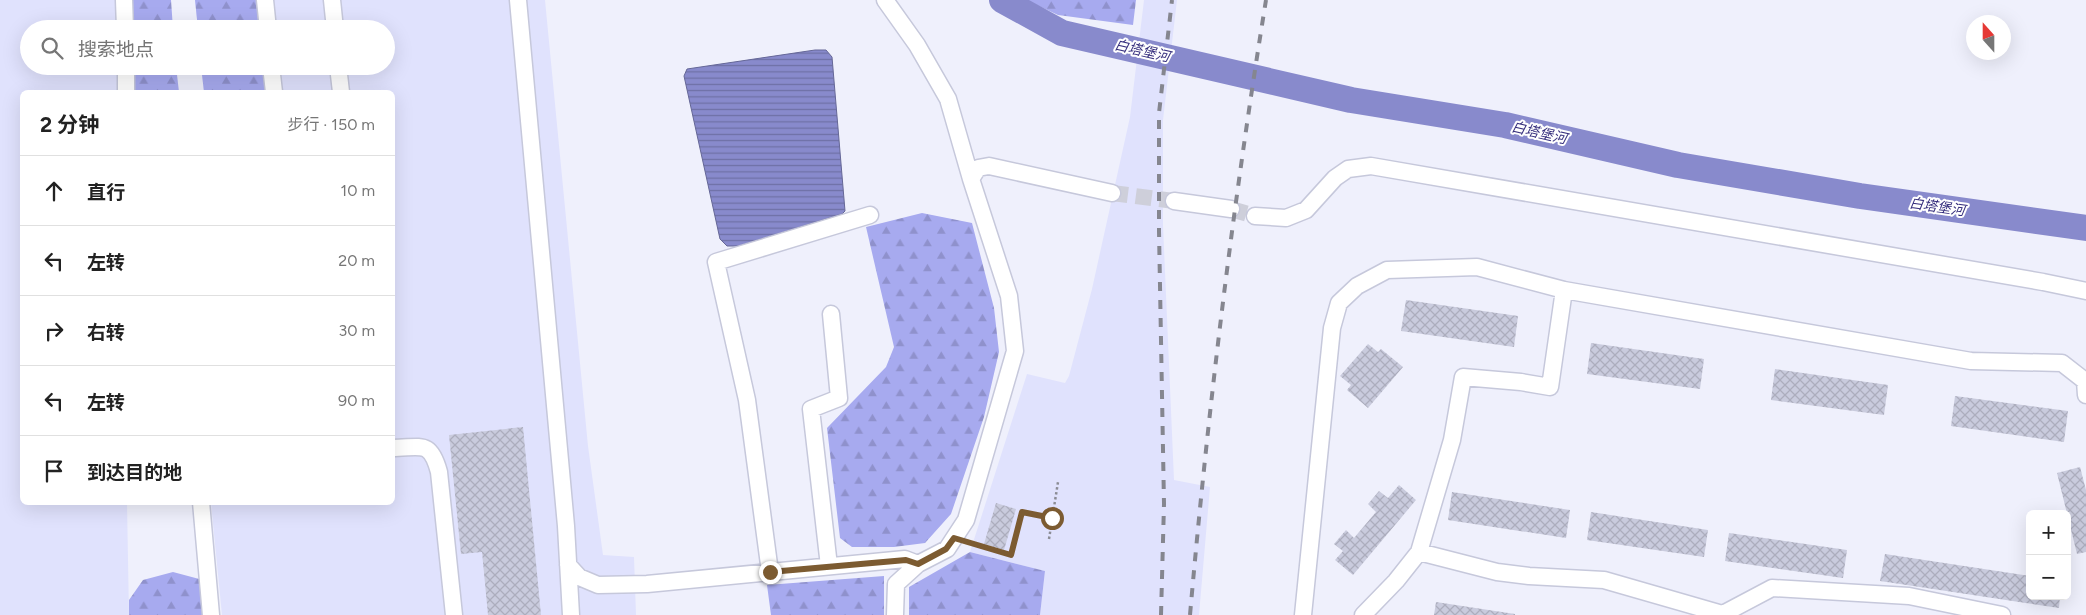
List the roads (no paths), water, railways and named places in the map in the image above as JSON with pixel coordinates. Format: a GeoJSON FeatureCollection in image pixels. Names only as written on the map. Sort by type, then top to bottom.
{"type":"FeatureCollection","features":[{"type":"Feature","properties":{"kind":"street"},"geometry":{"type":"LineString","coordinates":[[124,0],[125,20]]}},
{"type":"Feature","properties":{"kind":"street"},"geometry":{"type":"LineString","coordinates":[[265,0],[267,20]]}},
{"type":"Feature","properties":{"kind":"street"},"geometry":{"type":"LineString","coordinates":[[332,0],[333,20]]}},
{"type":"Feature","properties":{"kind":"street"},"geometry":{"type":"LineString","coordinates":[[518,0],[571,615]]}},
{"type":"Feature","properties":{"kind":"street"},"geometry":{"type":"LineString","coordinates":[[885,0],[917,45],[948,99],[971,179],[1009,296],[1015,351],[966,520],[946,549],[918,564],[896,584],[895,615]]}},
{"type":"Feature","properties":{"kind":"street"},"geometry":{"type":"LineString","coordinates":[[126,75],[126,90]]}},
{"type":"Feature","properties":{"kind":"street"},"geometry":{"type":"LineString","coordinates":[[272,75],[274,90]]}},
{"type":"Feature","properties":{"kind":"street"},"geometry":{"type":"LineString","coordinates":[[339,75],[341,90]]}},
{"type":"Feature","properties":{"kind":"street"},"geometry":{"type":"LineString","coordinates":[[971,179],[978,168],[988,166],[1112,193]]}},
{"type":"Feature","properties":{"kind":"street"},"geometry":{"type":"LineString","coordinates":[[1254,216],[1286,218],[1306,210],[1335,178],[1348,169],[1371,166],[2033,280],[2086,291]]}},
{"type":"Feature","properties":{"kind":"street"},"geometry":{"type":"LineString","coordinates":[[1174,201],[1231,209]]}},
{"type":"Feature","properties":{"kind":"street"},"geometry":{"type":"LineString","coordinates":[[770,572],[747,400],[716,262],[870,215]]}},
{"type":"Feature","properties":{"kind":"street"},"geometry":{"type":"LineString","coordinates":[[1303,615],[1332,328],[1339,303],[1357,286],[1387,270],[1477,267],[1564,290],[1971,361],[2062,363],[2085,381],[2086,395]]}},
{"type":"Feature","properties":{"kind":"street"},"geometry":{"type":"LineString","coordinates":[[1363,615],[1396,581],[1419,552],[1452,440],[1463,377],[1522,382],[1550,388],[1564,290]]}},
{"type":"Feature","properties":{"kind":"street"},"geometry":{"type":"LineString","coordinates":[[829,566],[811,409],[839,398],[831,314]]}},
{"type":"Feature","properties":{"kind":"street"},"geometry":{"type":"LineString","coordinates":[[395,448],[416,446],[427,448],[435,457],[439,472],[454,615]]}},
{"type":"Feature","properties":{"kind":"street"},"geometry":{"type":"LineString","coordinates":[[201,505],[211,615]]}},
{"type":"Feature","properties":{"kind":"street"},"geometry":{"type":"LineString","coordinates":[[1419,552],[1444,560],[1497,572],[1529,576],[1604,580],[1721,614],[1772,588],[1909,596],[2002,615]]}},
{"type":"Feature","properties":{"kind":"street"},"geometry":{"type":"LineString","coordinates":[[568,565],[579,578],[598,586],[647,584],[906,560],[918,564]]}},
{"type":"Feature","properties":{"kind":"waterway","name":"白塔堡河"},"geometry":{"type":"LineString","coordinates":[[1002,0],[1062,33],[1351,100],[1505,125],[1678,165],[1860,196],[2086,228]]}},
{"type":"Feature","properties":{"kind":"tunnel"},"geometry":{"type":"LineString","coordinates":[[1112,193],[1174,201]]}},
{"type":"Feature","properties":{"kind":"tunnel"},"geometry":{"type":"LineString","coordinates":[[1231,209],[1255,216]]}},
{"type":"Feature","properties":{"kind":"railway"},"geometry":{"type":"LineString","coordinates":[[1161,615],[1164,504],[1159,231],[1159,113],[1172,0]]}},
{"type":"Feature","properties":{"kind":"railway"},"geometry":{"type":"LineString","coordinates":[[1190,615],[1222,307],[1266,0]]}}]}
